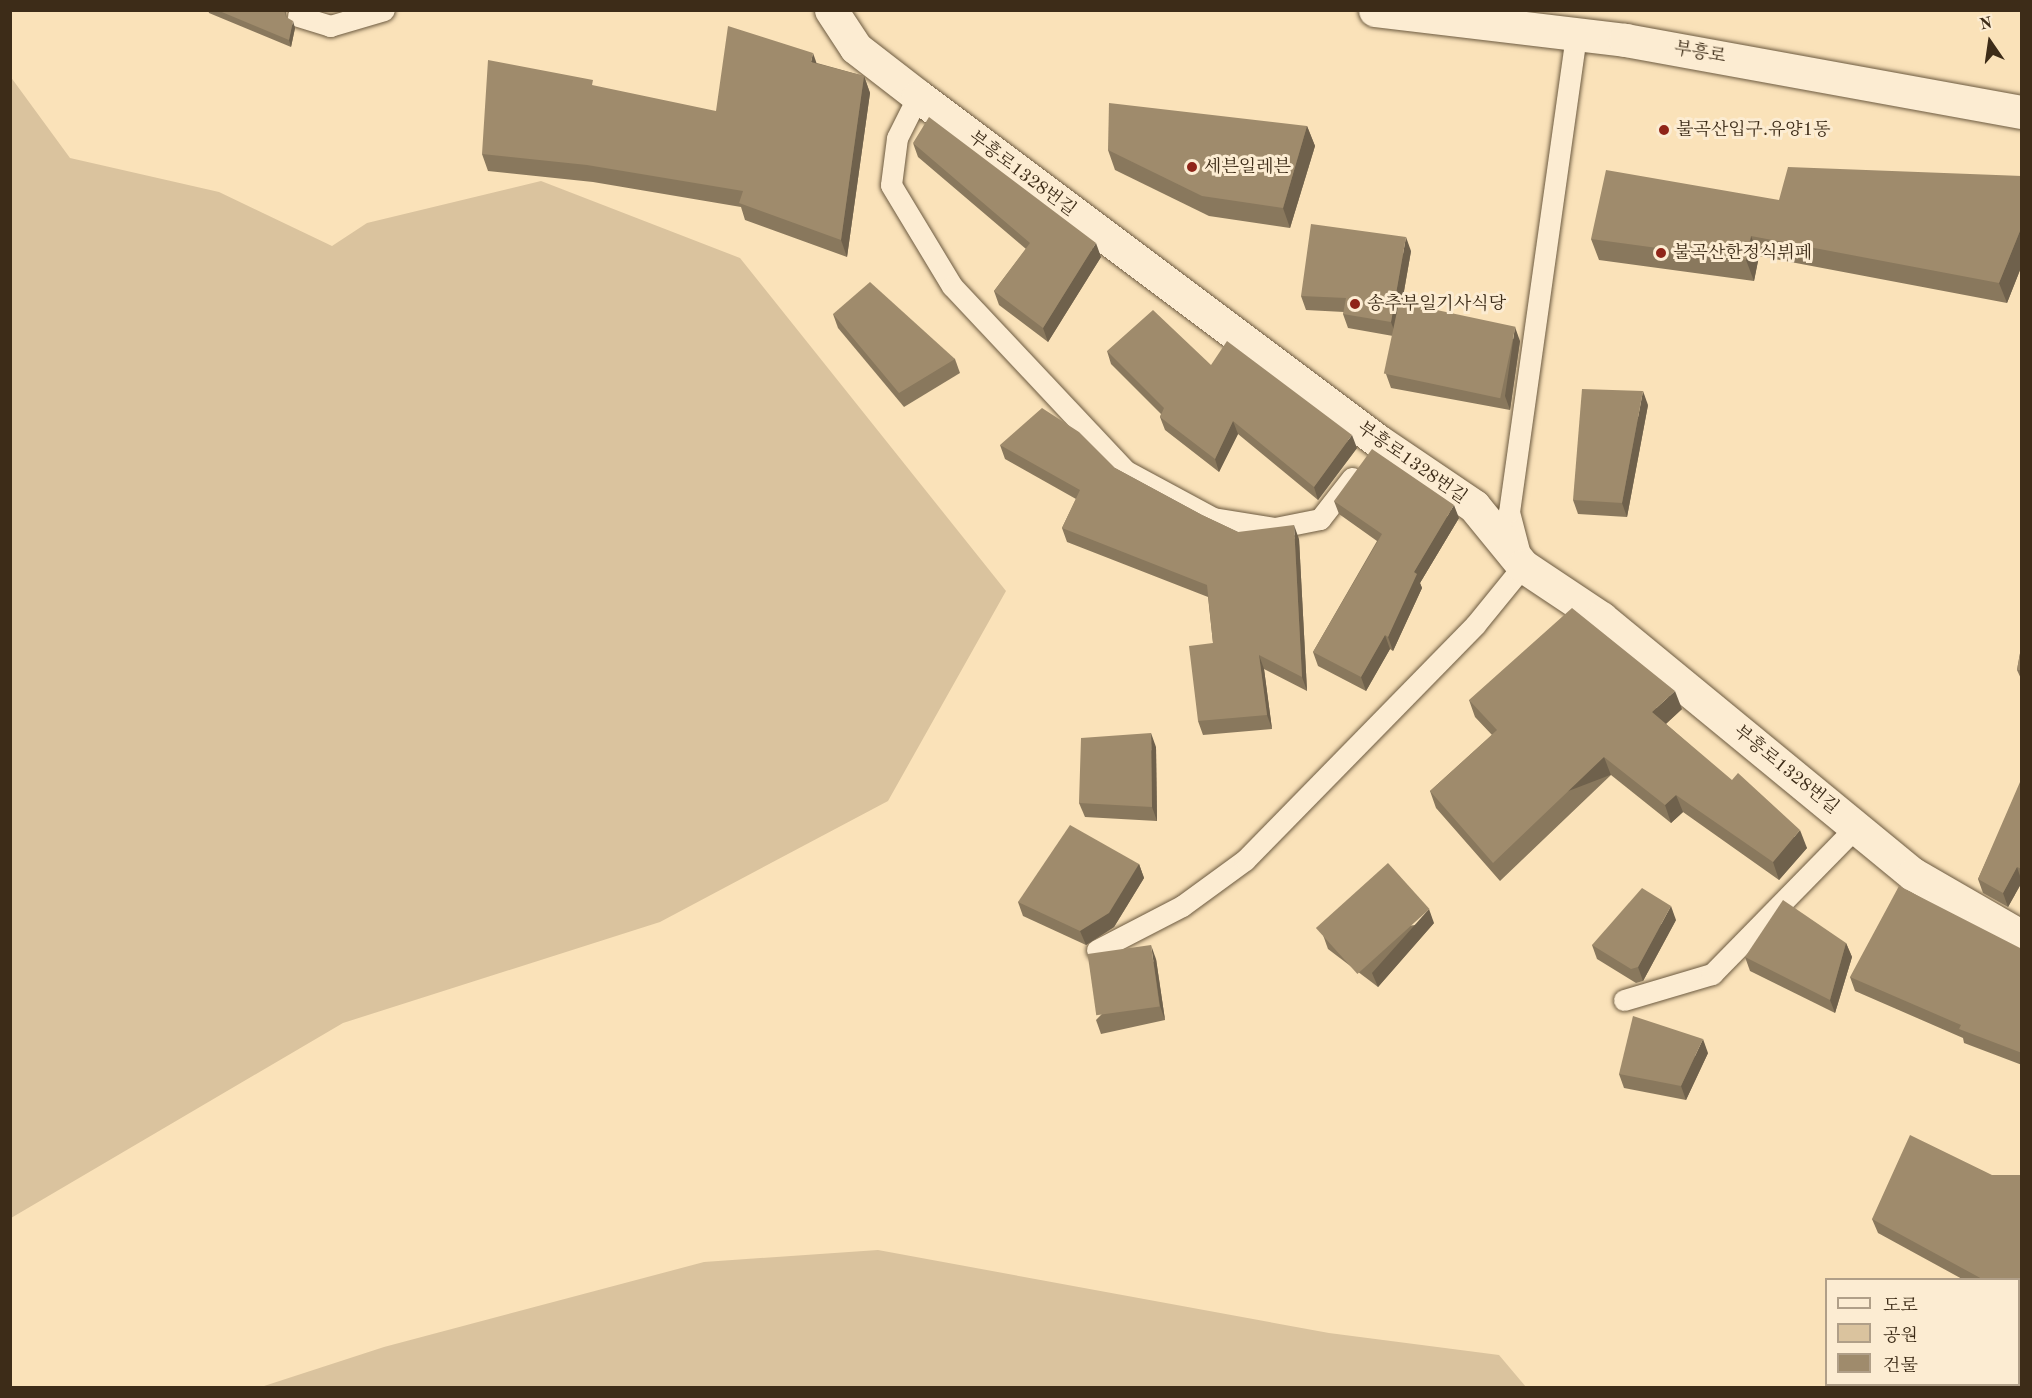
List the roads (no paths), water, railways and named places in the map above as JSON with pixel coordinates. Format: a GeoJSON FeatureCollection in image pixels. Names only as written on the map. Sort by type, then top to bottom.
{"type":"FeatureCollection","features":[{"type":"Feature","properties":{"kind":"street","name":"부흥로1328번길"},"geometry":{"type":"LineString","coordinates":[[831,10],[856,48],[1378,441],[1474,506],[1523,566],[1601,618],[1913,874],[2022,937]]}},
{"type":"Feature","properties":{"kind":"street","name":"부흥로"},"geometry":{"type":"LineString","coordinates":[[1375,10],[1576,33],[2022,112]]}},
{"type":"Feature","properties":{"kind":"lane"},"geometry":{"type":"LineString","coordinates":[[298,16],[330,26],[384,10]]}},
{"type":"Feature","properties":{"kind":"lane"},"geometry":{"type":"LineString","coordinates":[[1096,950],[1182,906],[1245,860],[1475,625],[1523,566],[1509,512],[1576,33]]}},
{"type":"Feature","properties":{"kind":"lane"},"geometry":{"type":"LineString","coordinates":[[918,96],[897,138],[891,185],[952,286],[1126,471],[1213,518],[1275,528],[1320,519],[1378,441]]}},
{"type":"Feature","properties":{"kind":"lane"},"geometry":{"type":"LineString","coordinates":[[1624,999],[1712,974],[1856,827]]}},
{"type":"Feature","properties":{"kind":"place","name":"불곡산입구.유양1동"},"geometry":{"type":"Point","coordinates":[1664,130]}},
{"type":"Feature","properties":{"kind":"place","name":"세븐일레븐"},"geometry":{"type":"Point","coordinates":[1192,167]}},
{"type":"Feature","properties":{"kind":"place","name":"불곡산한정식뷔페"},"geometry":{"type":"Point","coordinates":[1661,253]}},
{"type":"Feature","properties":{"kind":"place","name":"송추부일기사식당"},"geometry":{"type":"Point","coordinates":[1355,304]}}]}
